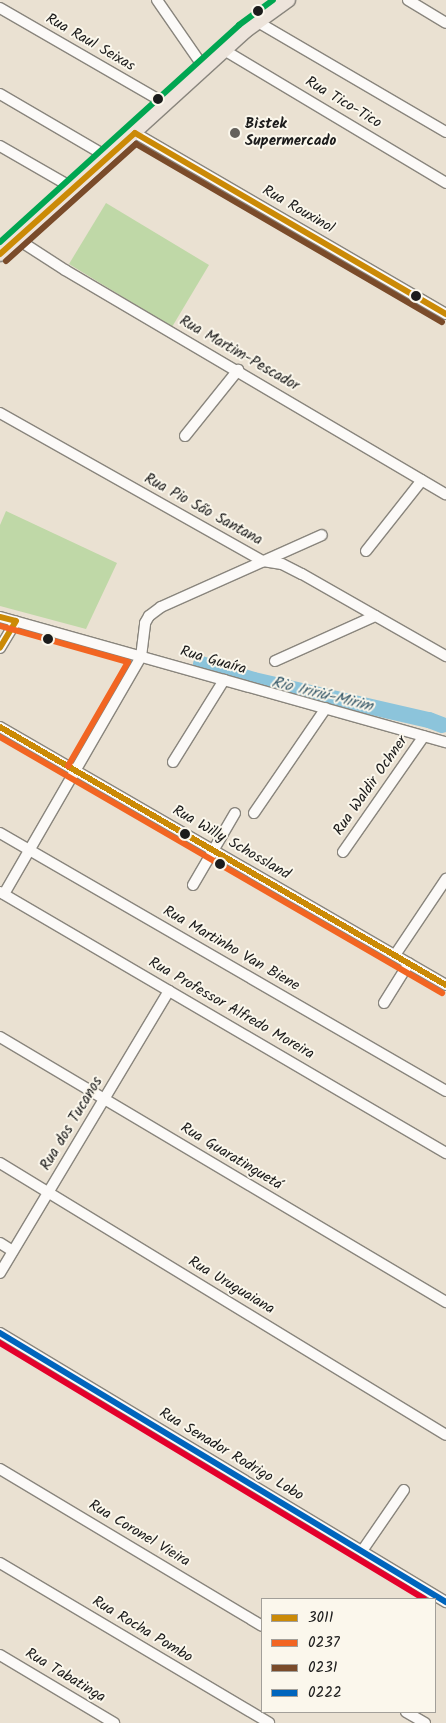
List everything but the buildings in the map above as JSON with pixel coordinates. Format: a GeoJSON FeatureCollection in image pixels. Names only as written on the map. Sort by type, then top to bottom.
{"type":"FeatureCollection","features":[{"type":"Feature","properties":{"kind":"main road"},"geometry":{"type":"LineString","coordinates":[[6,245],[135,133],[256,21],[288,0]]}},
{"type":"Feature","properties":{"kind":"street"},"geometry":{"type":"LineString","coordinates":[[157,0],[204,68]]}},
{"type":"Feature","properties":{"kind":"street"},"geometry":{"type":"LineString","coordinates":[[408,0],[446,23]]}},
{"type":"Feature","properties":{"kind":"street","name":"Rua Raul Seixas"},"geometry":{"type":"LineString","coordinates":[[0,8],[166,104]]}},
{"type":"Feature","properties":{"kind":"street"},"geometry":{"type":"LineString","coordinates":[[256,21],[446,132]]}},
{"type":"Feature","properties":{"kind":"street","name":"Rua Tico-Tico"},"geometry":{"type":"LineString","coordinates":[[224,50],[446,183]]}},
{"type":"Feature","properties":{"kind":"street"},"geometry":{"type":"LineString","coordinates":[[0,94],[108,157]]}},
{"type":"Feature","properties":{"kind":"street","name":"Rua Rouxinol"},"geometry":{"type":"LineString","coordinates":[[135,133],[446,314]]}},
{"type":"Feature","properties":{"kind":"street"},"geometry":{"type":"LineString","coordinates":[[0,146],[73,188]]}},
{"type":"Feature","properties":{"kind":"street","name":"Rua Martim-Pescador"},"geometry":{"type":"LineString","coordinates":[[6,245],[65,270],[446,494]]}},
{"type":"Feature","properties":{"kind":"street"},"geometry":{"type":"LineString","coordinates":[[185,436],[238,370]]}},
{"type":"Feature","properties":{"kind":"street","name":"Rua Pio São Santana"},"geometry":{"type":"LineString","coordinates":[[0,413],[263,562],[282,564],[292,569],[446,656]]}},
{"type":"Feature","properties":{"kind":"street"},"geometry":{"type":"LineString","coordinates":[[366,551],[422,480]]}},
{"type":"Feature","properties":{"kind":"street"},"geometry":{"type":"LineString","coordinates":[[2,893],[141,657],[145,623],[154,611],[322,535]]}},
{"type":"Feature","properties":{"kind":"street"},"geometry":{"type":"LineString","coordinates":[[275,661],[375,616]]}},
{"type":"Feature","properties":{"kind":"street","name":"Rua Guaíra"},"geometry":{"type":"LineString","coordinates":[[0,617],[446,742]]}},
{"type":"Feature","properties":{"kind":"street"},"geometry":{"type":"LineString","coordinates":[[0,648],[16,622]]}},
{"type":"Feature","properties":{"kind":"street"},"geometry":{"type":"LineString","coordinates":[[173,762],[224,680]]}},
{"type":"Feature","properties":{"kind":"street"},"geometry":{"type":"LineString","coordinates":[[254,813],[326,708]]}},
{"type":"Feature","properties":{"kind":"street","name":"Rua Willy Schossland"},"geometry":{"type":"LineString","coordinates":[[0,726],[446,985]]}},
{"type":"Feature","properties":{"kind":"street","name":"Rua Waldir Ochner"},"geometry":{"type":"LineString","coordinates":[[343,852],[424,736]]}},
{"type":"Feature","properties":{"kind":"street"},"geometry":{"type":"LineString","coordinates":[[193,885],[234,813]]}},
{"type":"Feature","properties":{"kind":"street","name":"Rua Martinho Van Biene"},"geometry":{"type":"LineString","coordinates":[[0,833],[446,1091]]}},
{"type":"Feature","properties":{"kind":"street"},"geometry":{"type":"LineString","coordinates":[[395,955],[446,879]]}},
{"type":"Feature","properties":{"kind":"street","name":"Rua Professor Alfredo Moreira"},"geometry":{"type":"LineString","coordinates":[[2,893],[446,1153]]}},
{"type":"Feature","properties":{"kind":"street"},"geometry":{"type":"LineString","coordinates":[[384,1003],[409,964]]}},
{"type":"Feature","properties":{"kind":"street","name":"Rua dos Tucanos"},"geometry":{"type":"LineString","coordinates":[[0,1273],[169,991]]}},
{"type":"Feature","properties":{"kind":"street","name":"Rua Guaratinguetá"},"geometry":{"type":"LineString","coordinates":[[0,1037],[446,1302]]}},
{"type":"Feature","properties":{"kind":"street","name":"Rua Uruguaiana"},"geometry":{"type":"LineString","coordinates":[[0,1163],[446,1435]]}},
{"type":"Feature","properties":{"kind":"street"},"geometry":{"type":"LineString","coordinates":[[0,1243],[13,1251]]}},
{"type":"Feature","properties":{"kind":"street","name":"Rua Senador Rodrigo Lobo"},"geometry":{"type":"LineString","coordinates":[[0,1333],[446,1602]]}},
{"type":"Feature","properties":{"kind":"street","name":"Rua Coronel Vieira"},"geometry":{"type":"LineString","coordinates":[[0,1469],[261,1625]]}},
{"type":"Feature","properties":{"kind":"street"},"geometry":{"type":"LineString","coordinates":[[362,1551],[404,1490]]}},
{"type":"Feature","properties":{"kind":"street","name":"Rua Rocha Pombo"},"geometry":{"type":"LineString","coordinates":[[0,1563],[269,1723]]}},
{"type":"Feature","properties":{"kind":"street","name":"Rua Tabatinga"},"geometry":{"type":"LineString","coordinates":[[0,1655],[114,1723]]}},
{"type":"Feature","properties":{"kind":"street"},"geometry":{"type":"LineString","coordinates":[[408,1713],[425,1723]]}},
{"type":"Feature","properties":{"kind":"green space"},"geometry":{"type":"Polygon","coordinates":[[[106,203],[209,265],[172,327],[69,264],[106,203]]]}},
{"type":"Feature","properties":{"kind":"green space"},"geometry":{"type":"Polygon","coordinates":[[[6,511],[117,563],[86,629],[0,606],[0,525],[6,511]]]}},
{"type":"Feature","properties":{"kind":"waterway","name":"Rio Iririú-Mirim"},"geometry":{"type":"LineString","coordinates":[[201,664],[254,680],[429,720],[442,725]]}},
{"type":"Feature","properties":{"kind":"transit line"},"geometry":{"type":"LineString","coordinates":[[0,242],[239,25],[273,0]]}},
{"type":"Feature","properties":{"kind":"transit line","name":"3011"},"geometry":{"type":"LineString","coordinates":[[0,254],[135,133],[446,314]]}},
{"type":"Feature","properties":{"kind":"transit line","name":"0231"},"geometry":{"type":"LineString","coordinates":[[6,261],[136,144],[442,322]]}},
{"type":"Feature","properties":{"kind":"transit line","name":"3011"},"geometry":{"type":"LineString","coordinates":[[0,617],[16,621],[0,648]]}},
{"type":"Feature","properties":{"kind":"transit line","name":"0237"},"geometry":{"type":"LineString","coordinates":[[0,626],[128,662],[68,766]]}},
{"type":"Feature","properties":{"kind":"transit line","name":"3011"},"geometry":{"type":"LineString","coordinates":[[0,727],[446,985]]}},
{"type":"Feature","properties":{"kind":"transit line","name":"0237"},"geometry":{"type":"LineString","coordinates":[[0,737],[442,993]]}},
{"type":"Feature","properties":{"kind":"transit line","name":"0222"},"geometry":{"type":"LineString","coordinates":[[0,1333],[446,1602]]}},
{"type":"Feature","properties":{"kind":"transit line"},"geometry":{"type":"LineString","coordinates":[[0,1343],[422,1598]]}},
{"type":"Feature","properties":{"kind":"place","name":"Bistek Supermercado"},"geometry":{"type":"Point","coordinates":[235,133]}}]}
